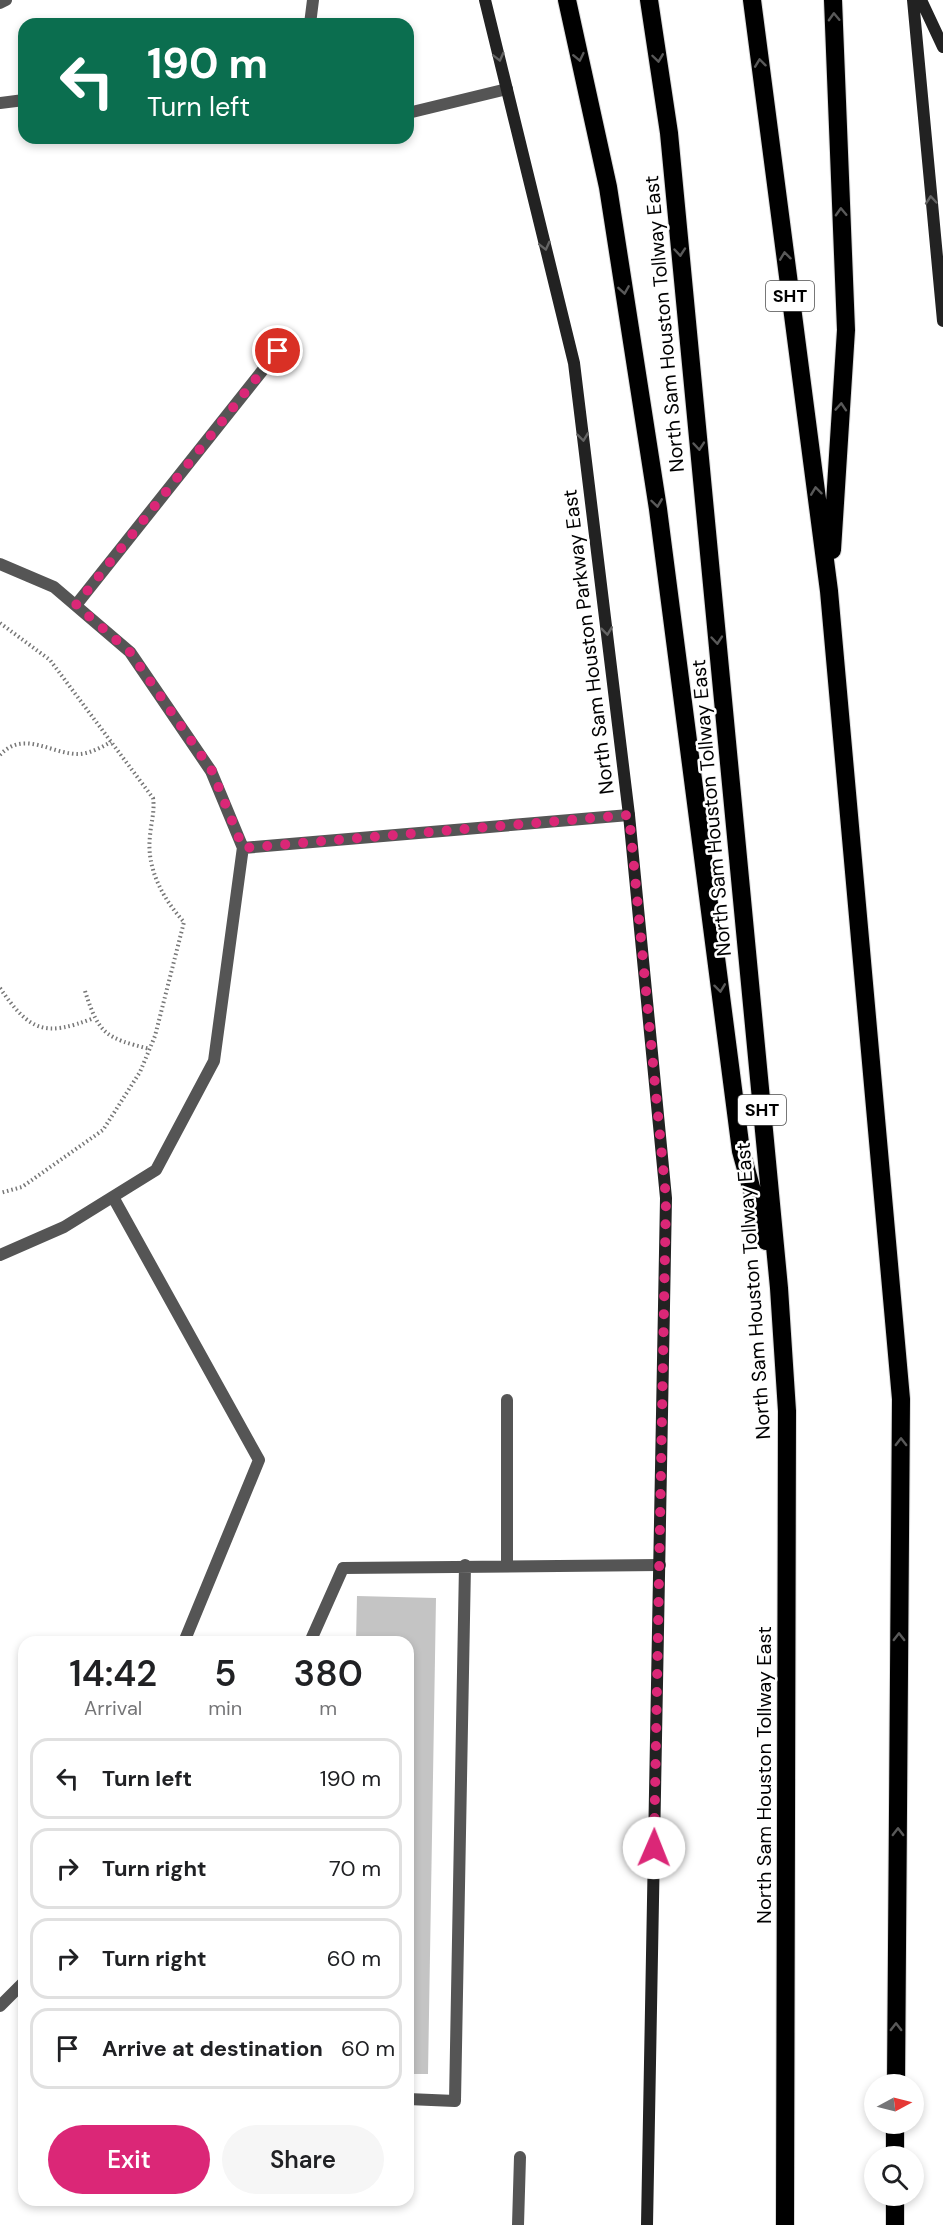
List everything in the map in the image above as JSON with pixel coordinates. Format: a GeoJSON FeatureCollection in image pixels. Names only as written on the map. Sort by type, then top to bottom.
{"type":"FeatureCollection","features":[{"type":"Feature","properties":{"kind":"highway"},"geometry":{"type":"LineString","coordinates":[[567,0],[608,187],[658,508],[741,1151],[779,1288]]}},
{"type":"Feature","properties":{"kind":"highway","name":"North Sam Houston Tollway East"},"geometry":{"type":"LineString","coordinates":[[650,0],[670,145],[779,1288],[787,1411],[785,2225]]}},
{"type":"Feature","properties":{"kind":"highway","name":"SHT"},"geometry":{"type":"LineString","coordinates":[[752,0],[829,591],[901,1399],[896,2074]]}},
{"type":"Feature","properties":{"kind":"highway"},"geometry":{"type":"LineString","coordinates":[[829,591],[846,330],[833,0]]}},
{"type":"Feature","properties":{"kind":"highway"},"geometry":{"type":"LineString","coordinates":[[895,2206],[895,2225]]}},
{"type":"Feature","properties":{"kind":"main road","name":"North Sam Houston Parkway East"},"geometry":{"type":"LineString","coordinates":[[485,0],[574,363],[629,815],[666,1198],[647,2225]]}},
{"type":"Feature","properties":{"kind":"main road"},"geometry":{"type":"LineString","coordinates":[[913,0],[943,321]]}},
{"type":"Feature","properties":{"kind":"main road"},"geometry":{"type":"LineString","coordinates":[[921,0],[943,47]]}},
{"type":"Feature","properties":{"kind":"main road"},"geometry":{"type":"LineString","coordinates":[[937,266],[943,253]]}},
{"type":"Feature","properties":{"kind":"lane"},"geometry":{"type":"LineString","coordinates":[[0,3],[6,0]]}},
{"type":"Feature","properties":{"kind":"lane"},"geometry":{"type":"LineString","coordinates":[[311,18],[313,0]]}},
{"type":"Feature","properties":{"kind":"lane"},"geometry":{"type":"LineString","coordinates":[[414,112],[507,89]]}},
{"type":"Feature","properties":{"kind":"lane"},"geometry":{"type":"LineString","coordinates":[[0,103],[18,101]]}},
{"type":"Feature","properties":{"kind":"lane"},"geometry":{"type":"LineString","coordinates":[[76,605],[278,351]]}},
{"type":"Feature","properties":{"kind":"lane"},"geometry":{"type":"LineString","coordinates":[[0,564],[54,587],[130,652],[212,771],[243,846],[214,1061],[156,1170],[64,1227],[0,1255]]}},
{"type":"Feature","properties":{"kind":"lane"},"geometry":{"type":"LineString","coordinates":[[243,846],[629,815]]}},
{"type":"Feature","properties":{"kind":"lane"},"geometry":{"type":"LineString","coordinates":[[113,1197],[258,1460],[186,1636]]}},
{"type":"Feature","properties":{"kind":"lane"},"geometry":{"type":"LineString","coordinates":[[507,1400],[507,1565]]}},
{"type":"Feature","properties":{"kind":"lane"},"geometry":{"type":"LineString","coordinates":[[313,1636],[343,1568],[465,1565],[660,1565]]}},
{"type":"Feature","properties":{"kind":"lane"},"geometry":{"type":"LineString","coordinates":[[414,2099],[455,2101],[465,1565]]}},
{"type":"Feature","properties":{"kind":"lane"},"geometry":{"type":"LineString","coordinates":[[0,2006],[18,1988]]}},
{"type":"Feature","properties":{"kind":"lane"},"geometry":{"type":"LineString","coordinates":[[518,2225],[520,2157]]}},
{"type":"Feature","properties":{"kind":"path"},"geometry":{"type":"LineString","coordinates":[[0,624],[50,660],[153,798],[155,811],[149,838],[151,863],[165,897],[184,922],[150,1049],[140,1072],[103,1130],[22,1187],[0,1193]]}},
{"type":"Feature","properties":{"kind":"path"},"geometry":{"type":"LineString","coordinates":[[0,755],[6,749],[22,744],[43,744],[68,753],[81,754],[111,742]]}},
{"type":"Feature","properties":{"kind":"path"},"geometry":{"type":"LineString","coordinates":[[0,988],[13,1007],[34,1025],[49,1030],[68,1028],[94,1018]]}},
{"type":"Feature","properties":{"kind":"path"},"geometry":{"type":"LineString","coordinates":[[85,991],[94,1018],[103,1031],[122,1042],[150,1049]]}},
{"type":"Feature","properties":{"kind":"building"},"geometry":{"type":"Polygon","coordinates":[[[357,1596],[436,1598],[428,2074],[414,2074],[414,1636],[356,1636],[357,1596]]]}},
{"type":"Feature","properties":{"kind":"route"},"geometry":{"type":"LineString","coordinates":[[278,351],[76,605],[130,652],[212,771],[243,848],[629,815],[666,1198],[654,1848]]}}]}
